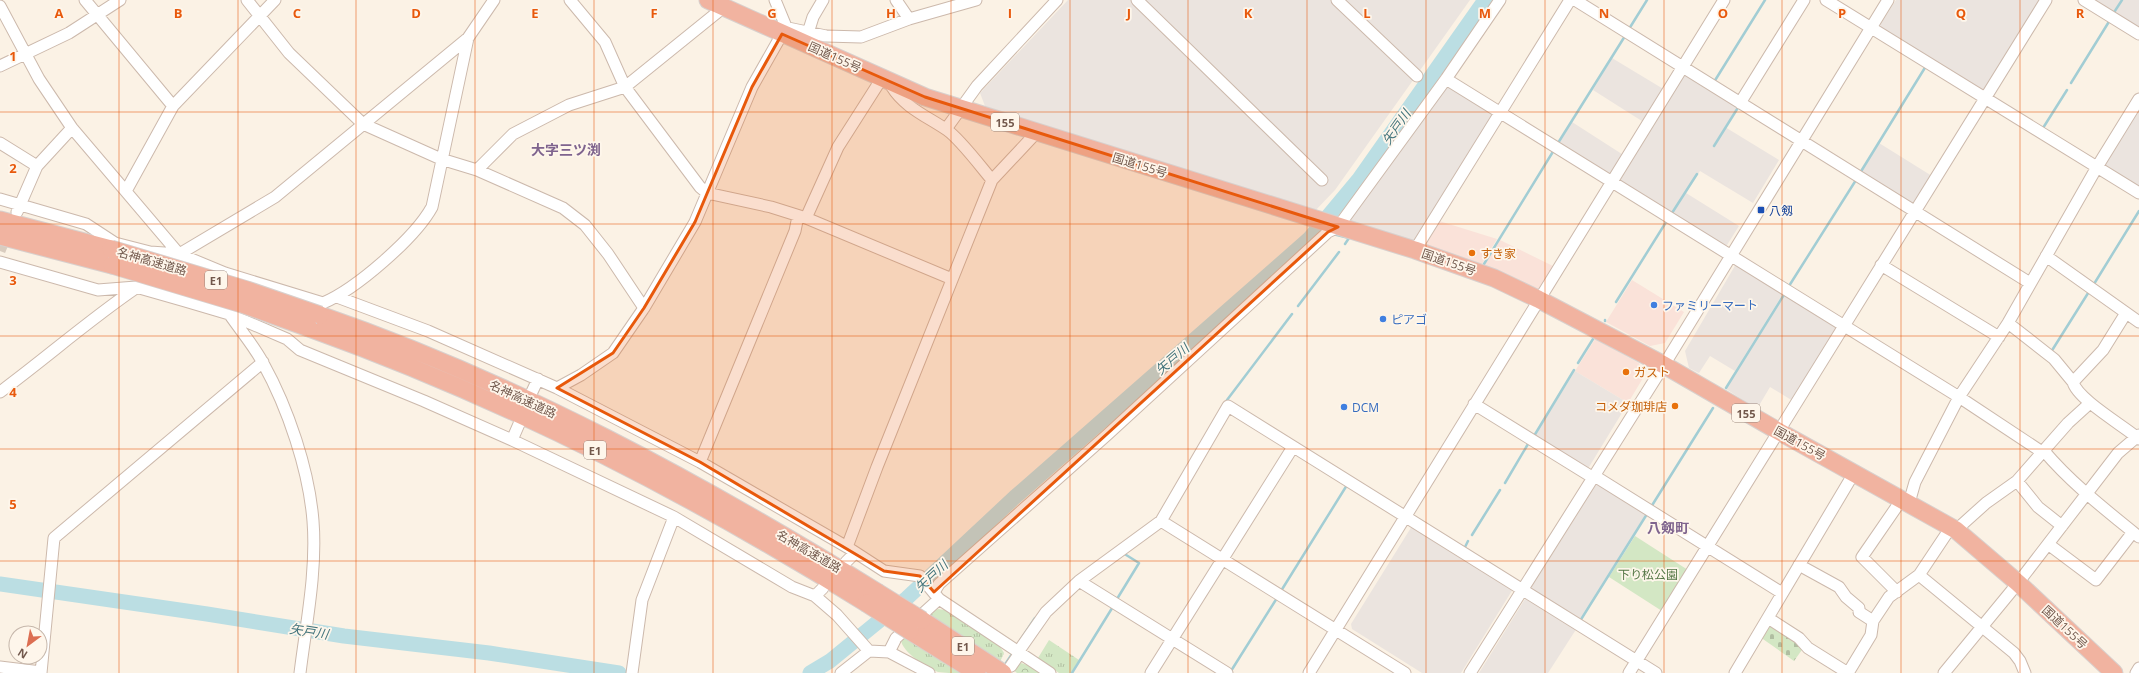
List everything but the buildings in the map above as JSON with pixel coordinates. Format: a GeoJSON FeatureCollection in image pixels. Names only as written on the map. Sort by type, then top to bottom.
{"type":"FeatureCollection","features":[{"type":"Feature","properties":{"kind":"highway","name":"国道155号"},"geometry":{"type":"LineString","coordinates":[[708,0],[784,31],[887,81],[925,97],[1415,250],[1494,278],[1538,299],[1664,365],[1778,431],[1954,528],[2018,583],[2114,673]]}},
{"type":"Feature","properties":{"kind":"highway","name":"名神高速道路"},"geometry":{"type":"LineString","coordinates":[[0,220],[111,257]]}},
{"type":"Feature","properties":{"kind":"highway","name":"名神高速道路"},"geometry":{"type":"LineString","coordinates":[[0,236],[111,257],[246,290],[418,353],[497,386],[592,432],[708,492],[916,625],[1007,670]]}},
{"type":"Feature","properties":{"kind":"highway","name":"名神高速道路"},"geometry":{"type":"LineString","coordinates":[[916,625],[977,673]]}},
{"type":"Feature","properties":{"kind":"street"},"geometry":{"type":"LineString","coordinates":[[85,0],[173,106]]}},
{"type":"Feature","properties":{"kind":"street"},"geometry":{"type":"LineString","coordinates":[[0,66],[99,15],[120,0]]}},
{"type":"Feature","properties":{"kind":"street"},"geometry":{"type":"LineString","coordinates":[[247,0],[289,53],[363,124],[441,159],[477,170],[563,208],[585,225],[608,254],[644,308]]}},
{"type":"Feature","properties":{"kind":"street"},"geometry":{"type":"LineString","coordinates":[[126,191],[173,106],[275,0]]}},
{"type":"Feature","properties":{"kind":"street"},"geometry":{"type":"LineString","coordinates":[[0,392],[46,358],[110,305],[179,254],[275,197],[468,38],[494,0]]}},
{"type":"Feature","properties":{"kind":"street"},"geometry":{"type":"LineString","coordinates":[[570,0],[605,42],[625,87],[700,187],[707,193],[771,207],[802,217],[952,279]]}},
{"type":"Feature","properties":{"kind":"street"},"geometry":{"type":"LineString","coordinates":[[557,388],[581,375],[614,353],[644,308],[695,222],[752,87],[784,31],[775,0]]}},
{"type":"Feature","properties":{"kind":"street"},"geometry":{"type":"LineString","coordinates":[[808,33],[813,17],[823,0]]}},
{"type":"Feature","properties":{"kind":"street"},"geometry":{"type":"LineString","coordinates":[[896,0],[909,19]]}},
{"type":"Feature","properties":{"kind":"street"},"geometry":{"type":"LineString","coordinates":[[784,31],[826,36],[861,37],[909,19],[976,0]]}},
{"type":"Feature","properties":{"kind":"street"},"geometry":{"type":"LineString","coordinates":[[946,129],[959,107],[976,86],[1058,0]]}},
{"type":"Feature","properties":{"kind":"street"},"geometry":{"type":"LineString","coordinates":[[1137,0],[1322,180]]}},
{"type":"Feature","properties":{"kind":"street"},"geometry":{"type":"LineString","coordinates":[[1337,0],[1417,76]]}},
{"type":"Feature","properties":{"kind":"street"},"geometry":{"type":"LineString","coordinates":[[889,652],[896,638],[935,594],[939,584],[1107,435],[1336,226],[1446,79],[1500,0]]}},
{"type":"Feature","properties":{"kind":"street"},"geometry":{"type":"LineString","coordinates":[[1415,250],[1570,0]]}},
{"type":"Feature","properties":{"kind":"street"},"geometry":{"type":"LineString","coordinates":[[1575,0],[2030,283]]}},
{"type":"Feature","properties":{"kind":"street"},"geometry":{"type":"LineString","coordinates":[[1309,673],[1538,299],[1724,0]]}},
{"type":"Feature","properties":{"kind":"street"},"geometry":{"type":"LineString","coordinates":[[1740,103],[1804,0]]}},
{"type":"Feature","properties":{"kind":"street"},"geometry":{"type":"LineString","coordinates":[[1826,0],[2139,193]]}},
{"type":"Feature","properties":{"kind":"street"},"geometry":{"type":"LineString","coordinates":[[1470,673],[1592,476],[1664,365],[1888,0]]}},
{"type":"Feature","properties":{"kind":"street"},"geometry":{"type":"LineString","coordinates":[[1629,673],[2046,0]]}},
{"type":"Feature","properties":{"kind":"street"},"geometry":{"type":"LineString","coordinates":[[2084,0],[2139,34]]}},
{"type":"Feature","properties":{"kind":"street"},"geometry":{"type":"LineString","coordinates":[[0,6],[24,54],[72,128],[229,314],[263,362],[278,394],[297,446],[309,490],[313,522],[313,548],[300,673]]}},
{"type":"Feature","properties":{"kind":"street"},"geometry":{"type":"LineString","coordinates":[[477,170],[513,134],[569,105],[625,87],[724,7]]}},
{"type":"Feature","properties":{"kind":"street"},"geometry":{"type":"LineString","coordinates":[[288,339],[403,244],[424,221],[432,207],[468,38]]}},
{"type":"Feature","properties":{"kind":"street"},"geometry":{"type":"LineString","coordinates":[[1446,79],[1731,254],[1959,397],[2043,452],[2086,494],[2136,535],[2096,580],[2048,544]]}},
{"type":"Feature","properties":{"kind":"street"},"geometry":{"type":"LineString","coordinates":[[700,462],[795,231],[838,147],[887,81],[894,91],[918,112],[946,129],[992,180]]}},
{"type":"Feature","properties":{"kind":"street"},"geometry":{"type":"LineString","coordinates":[[1897,592],[1862,557],[1905,501],[1959,397],[2008,323],[2097,167],[2139,99]]}},
{"type":"Feature","properties":{"kind":"street"},"geometry":{"type":"LineString","coordinates":[[18,208],[37,166],[72,128]]}},
{"type":"Feature","properties":{"kind":"street"},"geometry":{"type":"LineString","coordinates":[[846,562],[877,466],[992,180],[1037,132]]}},
{"type":"Feature","properties":{"kind":"street"},"geometry":{"type":"LineString","coordinates":[[0,143],[37,166]]}},
{"type":"Feature","properties":{"kind":"street"},"geometry":{"type":"LineString","coordinates":[[0,199],[18,208],[86,224],[115,243],[150,252],[179,254],[225,273],[317,315]]}},
{"type":"Feature","properties":{"kind":"street"},"geometry":{"type":"LineString","coordinates":[[2046,256],[2139,322]]}},
{"type":"Feature","properties":{"kind":"street"},"geometry":{"type":"LineString","coordinates":[[0,262],[98,290],[136,287],[229,314],[288,339],[300,350],[424,401],[512,440],[674,517],[792,587],[819,592],[853,635],[868,649],[889,652],[929,673]]}},
{"type":"Feature","properties":{"kind":"street"},"geometry":{"type":"LineString","coordinates":[[1881,265],[1999,337]]}},
{"type":"Feature","properties":{"kind":"street"},"geometry":{"type":"LineString","coordinates":[[337,297],[428,331],[557,388],[700,462],[851,550],[884,571],[920,576],[935,594],[1050,673]]}},
{"type":"Feature","properties":{"kind":"street"},"geometry":{"type":"LineString","coordinates":[[2073,382],[2103,350],[2126,313]]}},
{"type":"Feature","properties":{"kind":"street"},"geometry":{"type":"LineString","coordinates":[[1944,673],[2018,583],[2118,453],[2138,437],[2090,403],[2074,386],[2073,382],[2054,359],[2008,323]]}},
{"type":"Feature","properties":{"kind":"street"},"geometry":{"type":"LineString","coordinates":[[0,667],[41,673],[54,538],[263,362]]}},
{"type":"Feature","properties":{"kind":"street"},"geometry":{"type":"LineString","coordinates":[[532,394],[538,379]]}},
{"type":"Feature","properties":{"kind":"street"},"geometry":{"type":"LineString","coordinates":[[1768,618],[1799,638],[1808,648],[1848,673],[1871,635],[1874,621],[1890,597],[1920,575],[1954,528],[2018,481],[2068,423],[2090,403]]}},
{"type":"Feature","properties":{"kind":"street"},"geometry":{"type":"LineString","coordinates":[[1474,404],[1782,593]]}},
{"type":"Feature","properties":{"kind":"street"},"geometry":{"type":"LineString","coordinates":[[1007,670],[1046,612],[1079,581],[1161,521],[1228,406],[1656,673]]}},
{"type":"Feature","properties":{"kind":"street"},"geometry":{"type":"LineString","coordinates":[[512,440],[518,424]]}},
{"type":"Feature","properties":{"kind":"street"},"geometry":{"type":"LineString","coordinates":[[1151,673],[1293,447]]}},
{"type":"Feature","properties":{"kind":"street"},"geometry":{"type":"LineString","coordinates":[[1735,673],[1854,473]]}},
{"type":"Feature","properties":{"kind":"street"},"geometry":{"type":"LineString","coordinates":[[2018,481],[2038,507],[2062,526]]}},
{"type":"Feature","properties":{"kind":"street"},"geometry":{"type":"LineString","coordinates":[[632,671],[642,600],[674,517]]}},
{"type":"Feature","properties":{"kind":"street"},"geometry":{"type":"LineString","coordinates":[[1161,521],[1405,673]]}},
{"type":"Feature","properties":{"kind":"street"},"geometry":{"type":"LineString","coordinates":[[1799,565],[1839,586],[1846,597],[1859,608],[1859,612],[1874,621]]}},
{"type":"Feature","properties":{"kind":"street"},"geometry":{"type":"LineString","coordinates":[[1920,575],[2014,653],[2026,673]]}},
{"type":"Feature","properties":{"kind":"street"},"geometry":{"type":"LineString","coordinates":[[1079,581],[1227,673]]}},
{"type":"Feature","properties":{"kind":"street"},"geometry":{"type":"LineString","coordinates":[[841,673],[868,649]]}},
{"type":"Feature","properties":{"kind":"street"},"geometry":{"type":"LineString","coordinates":[[2136,673],[2139,668]]}},
{"type":"Feature","properties":{"kind":"highlighted area"},"geometry":{"type":"Polygon","coordinates":[[[782,34],[925,97],[1338,227],[1328,232],[934,592],[920,576],[884,571],[700,462],[557,388],[613,353],[644,308],[695,222],[752,87],[782,34]]]}},
{"type":"Feature","properties":{"kind":"shaded area"},"geometry":{"type":"Polygon","coordinates":[[[1068,0],[1470,0],[1335,190],[1313,213],[985,106],[980,93],[1068,0]]]}},
{"type":"Feature","properties":{"kind":"shaded area"},"geometry":{"type":"Polygon","coordinates":[[[1896,0],[2040,0],[1983,92],[1882,29],[1880,25],[1896,0]]]}},
{"type":"Feature","properties":{"kind":"shaded area"},"geometry":{"type":"Polygon","coordinates":[[[2089,0],[2121,0],[2112,14],[2089,0]]]}},
{"type":"Feature","properties":{"kind":"shaded area"},"geometry":{"type":"Polygon","coordinates":[[[2123,0],[2139,0],[2139,31],[2114,15],[2123,0]]]}},
{"type":"Feature","properties":{"kind":"shaded area"},"geometry":{"type":"Polygon","coordinates":[[[1612,58],[1665,90],[1645,123],[1593,90],[1612,58]]]}},
{"type":"Feature","properties":{"kind":"shaded area"},"geometry":{"type":"Polygon","coordinates":[[[1683,73],[1738,106],[1725,127],[1779,160],[1753,203],[1700,171],[1686,193],[1739,226],[1727,245],[1723,246],[1619,181],[1618,177],[1683,73]]]}},
{"type":"Feature","properties":{"kind":"shaded area"},"geometry":{"type":"Polygon","coordinates":[[[1447,83],[1494,113],[1415,241],[1347,220],[1447,83]]]}},
{"type":"Feature","properties":{"kind":"shaded area"},"geometry":{"type":"Polygon","coordinates":[[[2139,105],[2139,189],[2102,166],[2139,105]]]}},
{"type":"Feature","properties":{"kind":"shaded area"},"geometry":{"type":"Polygon","coordinates":[[[1572,122],[1625,156],[1611,177],[1558,144],[1572,122]]]}},
{"type":"Feature","properties":{"kind":"shaded area"},"geometry":{"type":"Polygon","coordinates":[[[1879,143],[1932,176],[1914,206],[1860,174],[1879,143]]]}},
{"type":"Feature","properties":{"kind":"shaded area"},"geometry":{"type":"Polygon","coordinates":[[[1436,220],[1497,239],[1482,264],[1421,244],[1436,220]]]}},
{"type":"Feature","properties":{"kind":"shaded area"},"geometry":{"type":"Polygon","coordinates":[[[1500,240],[1555,267],[1540,291],[1484,266],[1500,240]]]}},
{"type":"Feature","properties":{"kind":"shaded area"},"geometry":{"type":"Polygon","coordinates":[[[1736,264],[1784,292],[1735,371],[1710,356],[1699,373],[1689,368],[1685,351],[1736,264]]]}},
{"type":"Feature","properties":{"kind":"shaded area"},"geometry":{"type":"Polygon","coordinates":[[[1632,280],[1684,312],[1665,343],[1650,346],[1606,322],[1632,280]]]}},
{"type":"Feature","properties":{"kind":"shaded area"},"geometry":{"type":"Polygon","coordinates":[[[1786,293],[1839,326],[1793,401],[1770,387],[1757,409],[1726,389],[1786,293]]]}},
{"type":"Feature","properties":{"kind":"shaded area"},"geometry":{"type":"Polygon","coordinates":[[[1595,339],[1639,363],[1643,378],[1628,403],[1575,371],[1595,339]]]}},
{"type":"Feature","properties":{"kind":"shaded area"},"geometry":{"type":"Polygon","coordinates":[[[1575,371],[1628,403],[1589,467],[1585,468],[1534,437],[1575,371]]]}},
{"type":"Feature","properties":{"kind":"shaded area"},"geometry":{"type":"Polygon","coordinates":[[[1597,483],[1647,512],[1579,620],[1532,591],[1531,588],[1597,483]]]}},
{"type":"Feature","properties":{"kind":"shaded area"},"geometry":{"type":"Polygon","coordinates":[[[1412,526],[1513,589],[1461,673],[1422,673],[1352,629],[1351,624],[1412,526]]]}},
{"type":"Feature","properties":{"kind":"shaded area"},"geometry":{"type":"Polygon","coordinates":[[[1528,598],[1577,628],[1548,673],[1479,673],[1525,599],[1528,598]]]}},
{"type":"Feature","properties":{"kind":"green space","name":"下り松公園"},"geometry":{"type":"Polygon","coordinates":[[[1635,536],[1688,570],[1662,611],[1609,577],[1635,536]]]}},
{"type":"Feature","properties":{"kind":"green space"},"geometry":{"type":"Polygon","coordinates":[[[938,609],[945,610],[999,645],[1004,653],[1000,662],[928,615],[938,609]]]}},
{"type":"Feature","properties":{"kind":"green space"},"geometry":{"type":"Polygon","coordinates":[[[1768,624],[1804,647],[1794,661],[1760,637],[1768,624]]]}},
{"type":"Feature","properties":{"kind":"green space"},"geometry":{"type":"Polygon","coordinates":[[[904,636],[960,673],[938,672],[928,667],[910,654],[902,645],[901,640],[904,636]]]}},
{"type":"Feature","properties":{"kind":"green space"},"geometry":{"type":"Polygon","coordinates":[[[1049,640],[1079,660],[1071,673],[1059,673],[1038,658],[1049,640]]]}},
{"type":"Feature","properties":{"kind":"green space"},"geometry":{"type":"Polygon","coordinates":[[[1021,663],[1033,667],[1042,673],[1017,673],[1012,669],[1021,663]]]}},
{"type":"Feature","properties":{"kind":"waterway","name":"矢戸川"},"geometry":{"type":"LineString","coordinates":[[810,673],[830,661],[907,598],[1015,497],[1309,239],[1359,179],[1485,0]]}},
{"type":"Feature","properties":{"kind":"waterway"},"geometry":{"type":"LineString","coordinates":[[1629,29],[1647,0]]}},
{"type":"Feature","properties":{"kind":"waterway"},"geometry":{"type":"LineString","coordinates":[[1714,82],[1765,0]]}},
{"type":"Feature","properties":{"kind":"waterway"},"geometry":{"type":"LineString","coordinates":[[2113,14],[2122,0]]}},
{"type":"Feature","properties":{"kind":"waterway"},"geometry":{"type":"LineString","coordinates":[[2071,83],[2110,20]]}},
{"type":"Feature","properties":{"kind":"waterway"},"geometry":{"type":"LineString","coordinates":[[1558,143],[1625,36]]}},
{"type":"Feature","properties":{"kind":"waterway"},"geometry":{"type":"LineString","coordinates":[[1860,173],[1926,66]]}},
{"type":"Feature","properties":{"kind":"waterway"},"geometry":{"type":"LineString","coordinates":[[2043,128],[2067,90]]}},
{"type":"Feature","properties":{"kind":"waterway"},"geometry":{"type":"LineString","coordinates":[[1714,146],[1739,106]]}},
{"type":"Feature","properties":{"kind":"waterway"},"geometry":{"type":"LineString","coordinates":[[1484,264],[1554,150]]}},
{"type":"Feature","properties":{"kind":"waterway"},"geometry":{"type":"LineString","coordinates":[[1672,213],[1697,174]]}},
{"type":"Feature","properties":{"kind":"waterway"},"geometry":{"type":"LineString","coordinates":[[1789,286],[1856,180]]}},
{"type":"Feature","properties":{"kind":"waterway"},"geometry":{"type":"LineString","coordinates":[[2094,284],[2139,211]]}},
{"type":"Feature","properties":{"kind":"waterway"},"geometry":{"type":"LineString","coordinates":[[1616,302],[1668,219]]}},
{"type":"Feature","properties":{"kind":"waterway"},"geometry":{"type":"LineString","coordinates":[[1333,234],[1349,238],[1345,244]]}},
{"type":"Feature","properties":{"kind":"waterway"},"geometry":{"type":"LineString","coordinates":[[1298,306],[1339,252]]}},
{"type":"Feature","properties":{"kind":"waterway"},"geometry":{"type":"LineString","coordinates":[[2051,352],[2090,290]]}},
{"type":"Feature","properties":{"kind":"waterway"},"geometry":{"type":"LineString","coordinates":[[1726,388],[1785,293]]}},
{"type":"Feature","properties":{"kind":"waterway"},"geometry":{"type":"LineString","coordinates":[[1227,400],[1292,314]]}},
{"type":"Feature","properties":{"kind":"waterway"},"geometry":{"type":"LineString","coordinates":[[1578,363],[1593,339]]}},
{"type":"Feature","properties":{"kind":"waterway"},"geometry":{"type":"LineString","coordinates":[[1534,436],[1574,370]]}},
{"type":"Feature","properties":{"kind":"waterway"},"geometry":{"type":"LineString","coordinates":[[1651,507],[1713,408]]}},
{"type":"Feature","properties":{"kind":"waterway"},"geometry":{"type":"LineString","coordinates":[[1505,483],[1528,444]]}},
{"type":"Feature","properties":{"kind":"waterway"},"geometry":{"type":"LineString","coordinates":[[1281,591],[1347,485]]}},
{"type":"Feature","properties":{"kind":"waterway"},"geometry":{"type":"LineString","coordinates":[[1472,535],[1500,490]]}},
{"type":"Feature","properties":{"kind":"waterway"},"geometry":{"type":"LineString","coordinates":[[1580,621],[1647,514]]}},
{"type":"Feature","properties":{"kind":"waterway"},"geometry":{"type":"LineString","coordinates":[[1464,549],[1468,541]]}},
{"type":"Feature","properties":{"kind":"waterway"},"geometry":{"type":"LineString","coordinates":[[1117,599],[1139,563],[1123,553]]}},
{"type":"Feature","properties":{"kind":"waterway","name":"矢戸川"},"geometry":{"type":"LineString","coordinates":[[0,584],[207,614],[344,636],[489,653],[619,673]]}},
{"type":"Feature","properties":{"kind":"waterway"},"geometry":{"type":"LineString","coordinates":[[1231,671],[1277,598]]}},
{"type":"Feature","properties":{"kind":"waterway"},"geometry":{"type":"LineString","coordinates":[[1072,673],[1114,605]]}},
{"type":"Feature","properties":{"kind":"waterway"},"geometry":{"type":"LineString","coordinates":[[1021,639],[1035,618]]}},
{"type":"Feature","properties":{"kind":"waterway"},"geometry":{"type":"LineString","coordinates":[[1006,663],[1012,654]]}},
{"type":"Feature","properties":{"kind":"tunnel"},"geometry":{"type":"LineString","coordinates":[[0,251],[8,231]]}},
{"type":"Feature","properties":{"kind":"place","name":"八剱"},"geometry":{"type":"Point","coordinates":[1761,210]}},
{"type":"Feature","properties":{"kind":"place","name":"すき家"},"geometry":{"type":"Point","coordinates":[1472,253]}},
{"type":"Feature","properties":{"kind":"place","name":"ファミリーマート"},"geometry":{"type":"Point","coordinates":[1654,305]}},
{"type":"Feature","properties":{"kind":"place","name":"ピアゴ"},"geometry":{"type":"Point","coordinates":[1383,319]}},
{"type":"Feature","properties":{"kind":"place","name":"ガスト"},"geometry":{"type":"Point","coordinates":[1626,372]}},
{"type":"Feature","properties":{"kind":"place","name":"コメダ珈琲店"},"geometry":{"type":"Point","coordinates":[1675,406]}},
{"type":"Feature","properties":{"kind":"place","name":"DCM"},"geometry":{"type":"Point","coordinates":[1344,407]}},
{"type":"Feature","properties":{"kind":"district","name":"大字三ツ渕"},"geometry":{"type":"Point","coordinates":[566,149]}},
{"type":"Feature","properties":{"kind":"district","name":"八剱町"},"geometry":{"type":"Point","coordinates":[1668,527]}}]}
